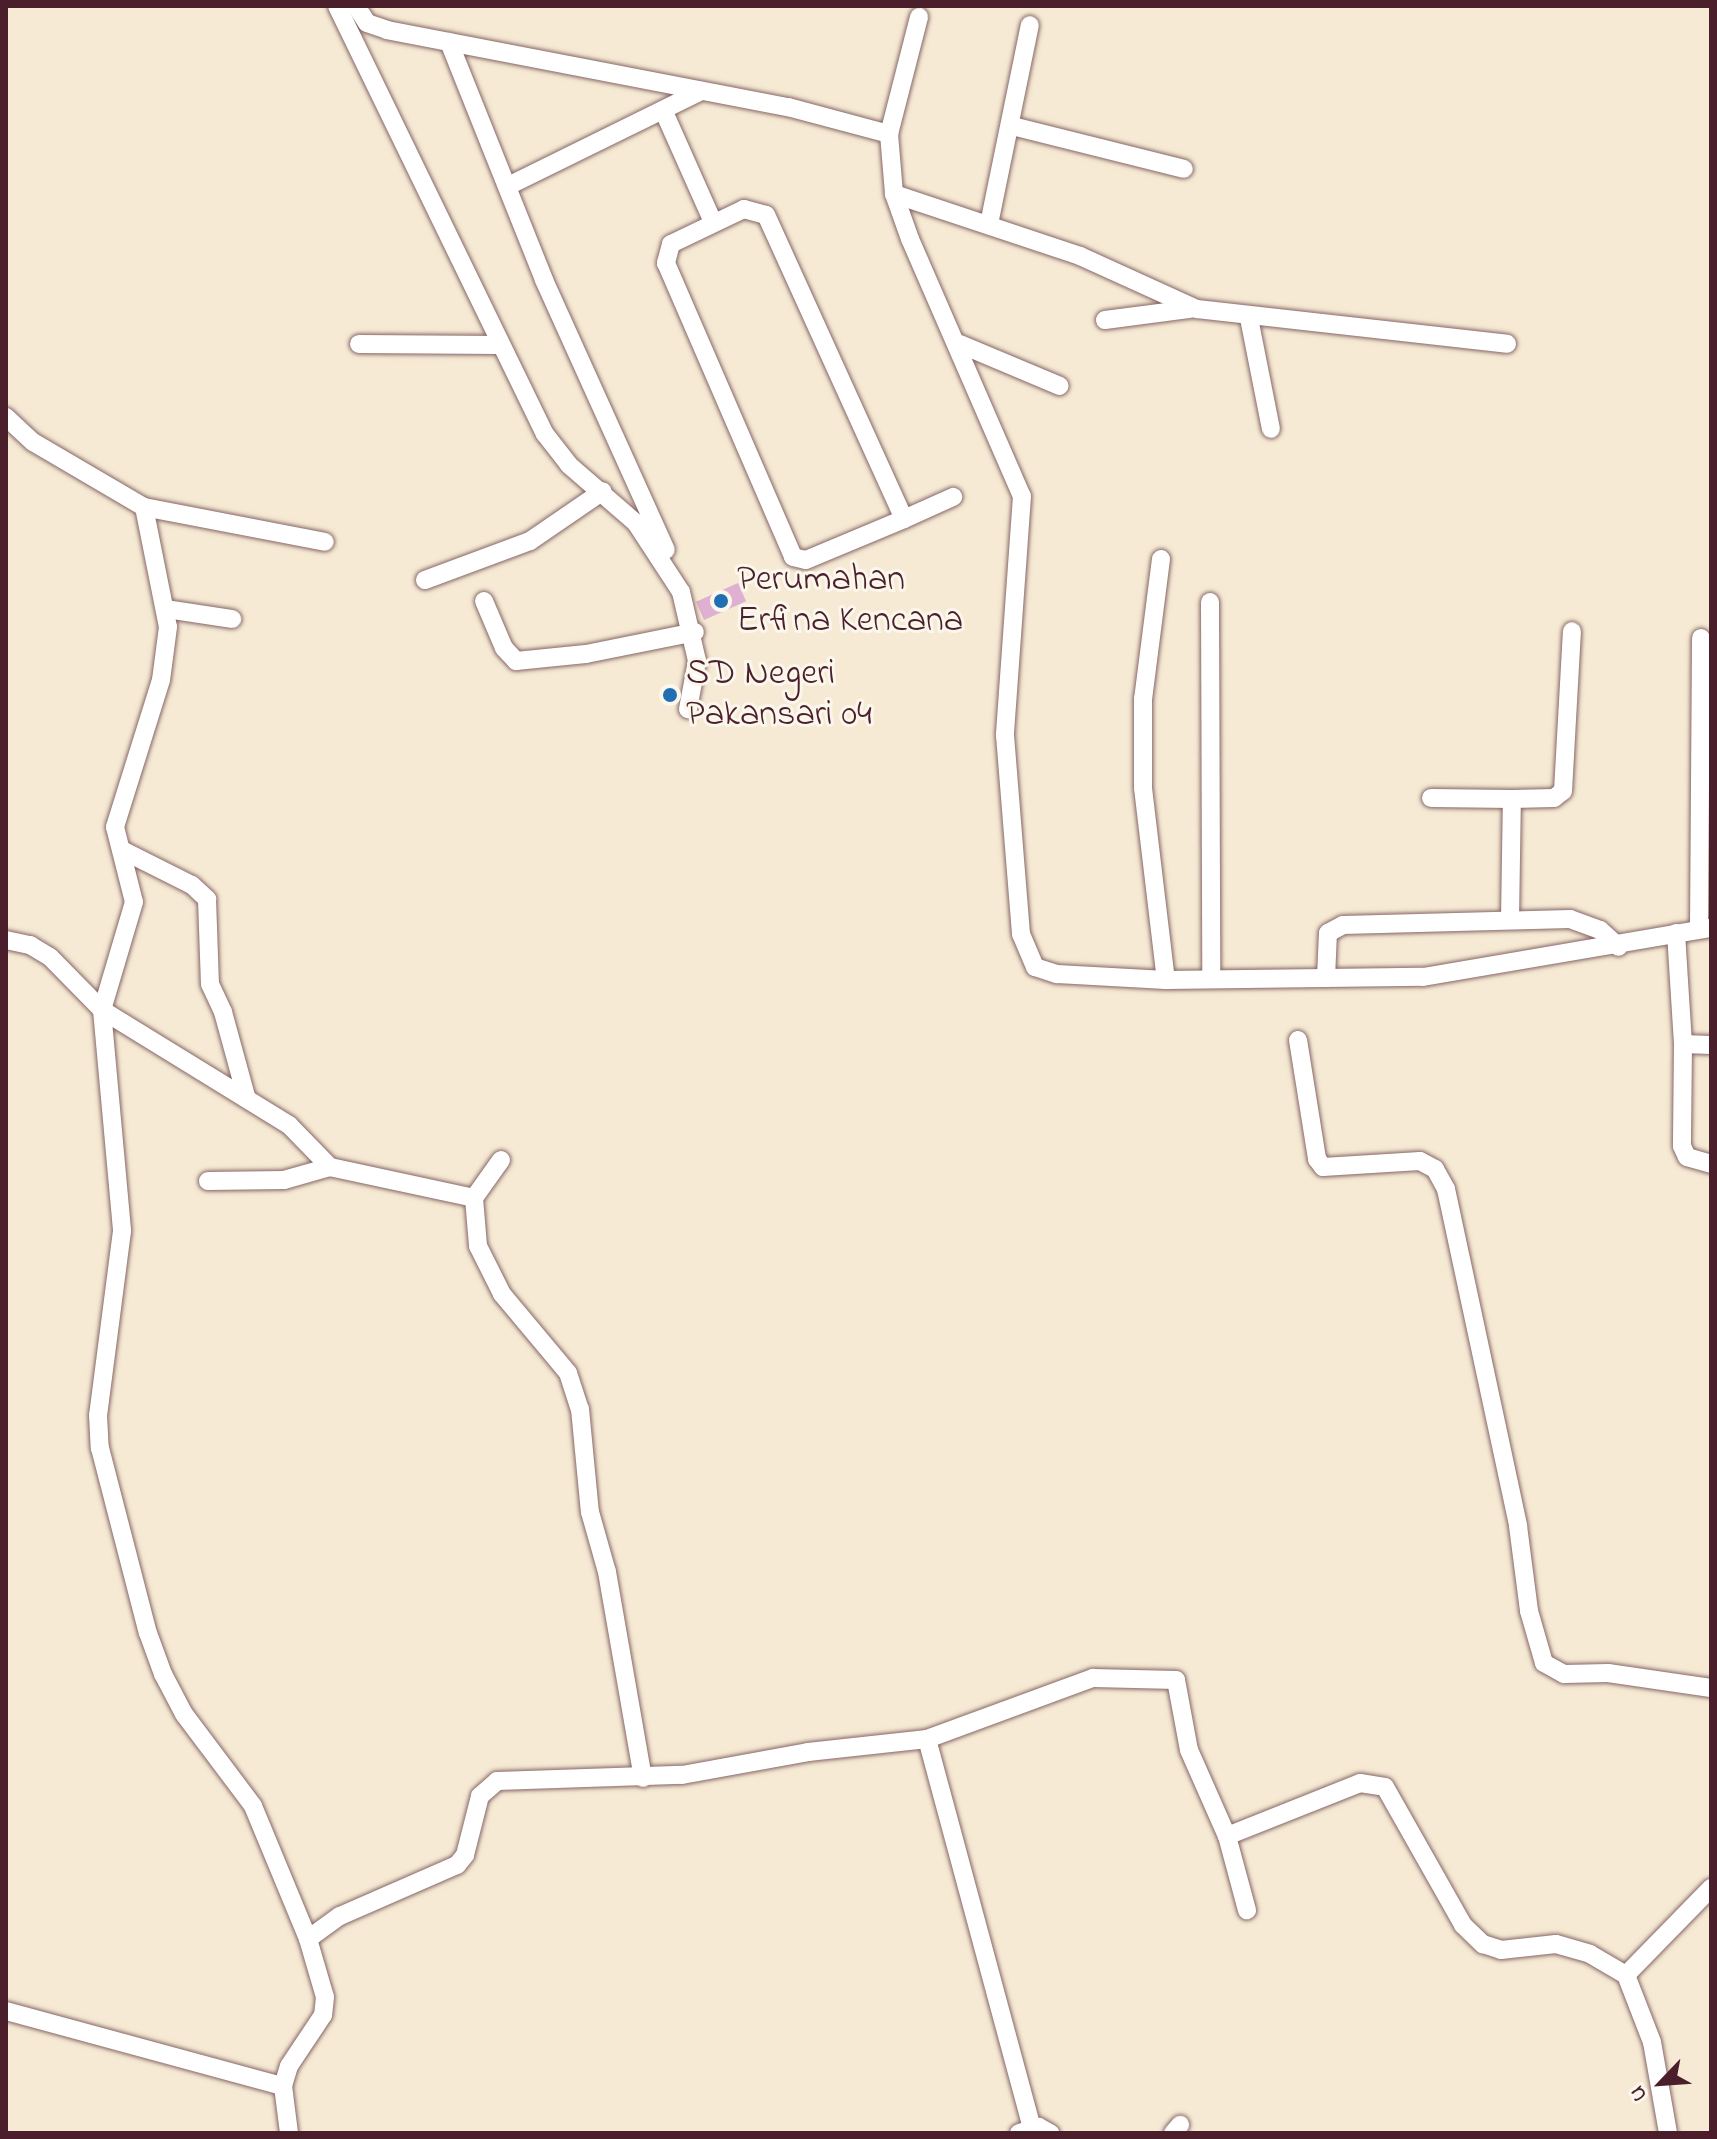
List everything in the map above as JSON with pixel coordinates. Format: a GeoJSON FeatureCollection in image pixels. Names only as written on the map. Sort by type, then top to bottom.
{"type":"FeatureCollection","features":[{"type":"Feature","properties":{"kind":"street"},"geometry":{"type":"LineString","coordinates":[[337,6],[452,235],[500,345],[557,451],[636,523],[681,592],[700,630]]}},
{"type":"Feature","properties":{"kind":"street"},"geometry":{"type":"LineString","coordinates":[[356,6],[367,23],[449,42],[788,107],[889,134]]}},
{"type":"Feature","properties":{"kind":"street"},"geometry":{"type":"LineString","coordinates":[[919,17],[889,134],[894,194],[928,284],[960,344],[1022,496],[1005,735],[1025,952],[1045,972],[1166,980],[1423,977],[1619,947],[1705,928],[1701,638]]}},
{"type":"Feature","properties":{"kind":"street"},"geometry":{"type":"LineString","coordinates":[[989,224],[1012,126],[1030,25]]}},
{"type":"Feature","properties":{"kind":"street"},"geometry":{"type":"LineString","coordinates":[[449,42],[585,375],[700,630],[697,684],[688,709]]}},
{"type":"Feature","properties":{"kind":"street"},"geometry":{"type":"LineString","coordinates":[[508,186],[664,112],[701,91]]}},
{"type":"Feature","properties":{"kind":"street"},"geometry":{"type":"LineString","coordinates":[[664,112],[713,222]]}},
{"type":"Feature","properties":{"kind":"street"},"geometry":{"type":"LineString","coordinates":[[1012,126],[1184,169]]}},
{"type":"Feature","properties":{"kind":"street"},"geometry":{"type":"LineString","coordinates":[[894,194],[1080,256],[1197,309],[1249,318],[1507,344]]}},
{"type":"Feature","properties":{"kind":"street"},"geometry":{"type":"LineString","coordinates":[[904,519],[775,227],[766,215],[750,209],[713,222],[671,244],[666,263],[789,552],[806,560],[904,519],[953,497]]}},
{"type":"Feature","properties":{"kind":"street"},"geometry":{"type":"LineString","coordinates":[[1105,320],[1197,309]]}},
{"type":"Feature","properties":{"kind":"street"},"geometry":{"type":"LineString","coordinates":[[1249,318],[1271,429]]}},
{"type":"Feature","properties":{"kind":"street"},"geometry":{"type":"LineString","coordinates":[[359,344],[500,345]]}},
{"type":"Feature","properties":{"kind":"street"},"geometry":{"type":"LineString","coordinates":[[960,344],[1060,386]]}},
{"type":"Feature","properties":{"kind":"street"},"geometry":{"type":"LineString","coordinates":[[6,417],[33,442],[144,507],[325,542]]}},
{"type":"Feature","properties":{"kind":"street"},"geometry":{"type":"LineString","coordinates":[[425,580],[530,541],[603,491]]}},
{"type":"Feature","properties":{"kind":"street"},"geometry":{"type":"LineString","coordinates":[[144,507],[166,609],[161,680],[115,827],[134,902],[102,1010],[122,1231],[98,1415],[100,1448],[136,1591],[163,1674],[184,1714],[253,1806],[308,1939],[325,1997],[323,2015],[289,2066],[283,2086],[289,2133]]}},
{"type":"Feature","properties":{"kind":"street"},"geometry":{"type":"LineString","coordinates":[[1161,559],[1143,699],[1143,788],[1166,980]]}},
{"type":"Feature","properties":{"kind":"street"},"geometry":{"type":"LineString","coordinates":[[484,601],[508,656],[516,661],[586,654],[700,630]]}},
{"type":"Feature","properties":{"kind":"street"},"geometry":{"type":"LineString","coordinates":[[1210,602],[1211,979]]}},
{"type":"Feature","properties":{"kind":"street"},"geometry":{"type":"LineString","coordinates":[[166,609],[232,619]]}},
{"type":"Feature","properties":{"kind":"street"},"geometry":{"type":"LineString","coordinates":[[1431,798],[1554,798],[1563,791],[1572,631]]}},
{"type":"Feature","properties":{"kind":"street"},"geometry":{"type":"LineString","coordinates":[[1510,920],[1512,799]]}},
{"type":"Feature","properties":{"kind":"street"},"geometry":{"type":"LineString","coordinates":[[122,850],[192,885],[207,899],[210,984],[227,1022],[246,1096]]}},
{"type":"Feature","properties":{"kind":"street"},"geometry":{"type":"LineString","coordinates":[[1326,978],[1328,933],[1343,925],[1585,921],[1619,947]]}},
{"type":"Feature","properties":{"kind":"street"},"geometry":{"type":"LineString","coordinates":[[1676,933],[1683,1044],[1682,1146],[1687,1157],[1711,1164]]}},
{"type":"Feature","properties":{"kind":"street"},"geometry":{"type":"LineString","coordinates":[[6,940],[30,945],[50,957],[102,1010],[289,1125],[330,1167]]}},
{"type":"Feature","properties":{"kind":"street"},"geometry":{"type":"LineString","coordinates":[[1298,1040],[1317,1159],[1323,1167],[1420,1161],[1435,1169],[1446,1189],[1518,1526],[1529,1611],[1544,1663],[1564,1674],[1608,1673],[1711,1688]]}},
{"type":"Feature","properties":{"kind":"street"},"geometry":{"type":"LineString","coordinates":[[1683,1044],[1711,1045]]}},
{"type":"Feature","properties":{"kind":"street"},"geometry":{"type":"LineString","coordinates":[[501,1160],[474,1198],[478,1246],[490,1276],[555,1354],[580,1409],[590,1512],[607,1572],[643,1778]]}},
{"type":"Feature","properties":{"kind":"street"},"geometry":{"type":"LineString","coordinates":[[208,1181],[284,1180],[330,1167],[474,1198]]}},
{"type":"Feature","properties":{"kind":"street"},"geometry":{"type":"LineString","coordinates":[[308,1939],[340,1916],[457,1865],[465,1855],[480,1796],[497,1781],[643,1778],[927,1739],[1093,1678],[1170,1678],[1179,1685],[1196,1771],[1227,1836],[1247,1910]]}},
{"type":"Feature","properties":{"kind":"street"},"geometry":{"type":"LineString","coordinates":[[927,1739],[1033,2132]]}},
{"type":"Feature","properties":{"kind":"street"},"geometry":{"type":"LineString","coordinates":[[1227,1836],[1347,1788],[1375,1783],[1385,1787],[1463,1925],[1483,1944],[1501,1950],[1556,1944],[1590,1954],[1626,1975],[1652,2042],[1668,2133]]}},
{"type":"Feature","properties":{"kind":"street"},"geometry":{"type":"LineString","coordinates":[[1626,1975],[1711,1888]]}},
{"type":"Feature","properties":{"kind":"street"},"geometry":{"type":"LineString","coordinates":[[6,2011],[283,2086]]}},
{"type":"Feature","properties":{"kind":"building","name":"Perumahan Erfina Kencana"},"geometry":{"type":"Polygon","coordinates":[[[738,583],[746,601],[704,620],[696,602],[738,583]]]}},
{"type":"Feature","properties":{"kind":"place","name":"Perumahan Erfina Kencana"},"geometry":{"type":"Point","coordinates":[721,601]}},
{"type":"Feature","properties":{"kind":"place","name":"SD Negeri Pakansari 04"},"geometry":{"type":"Point","coordinates":[670,695]}}]}
